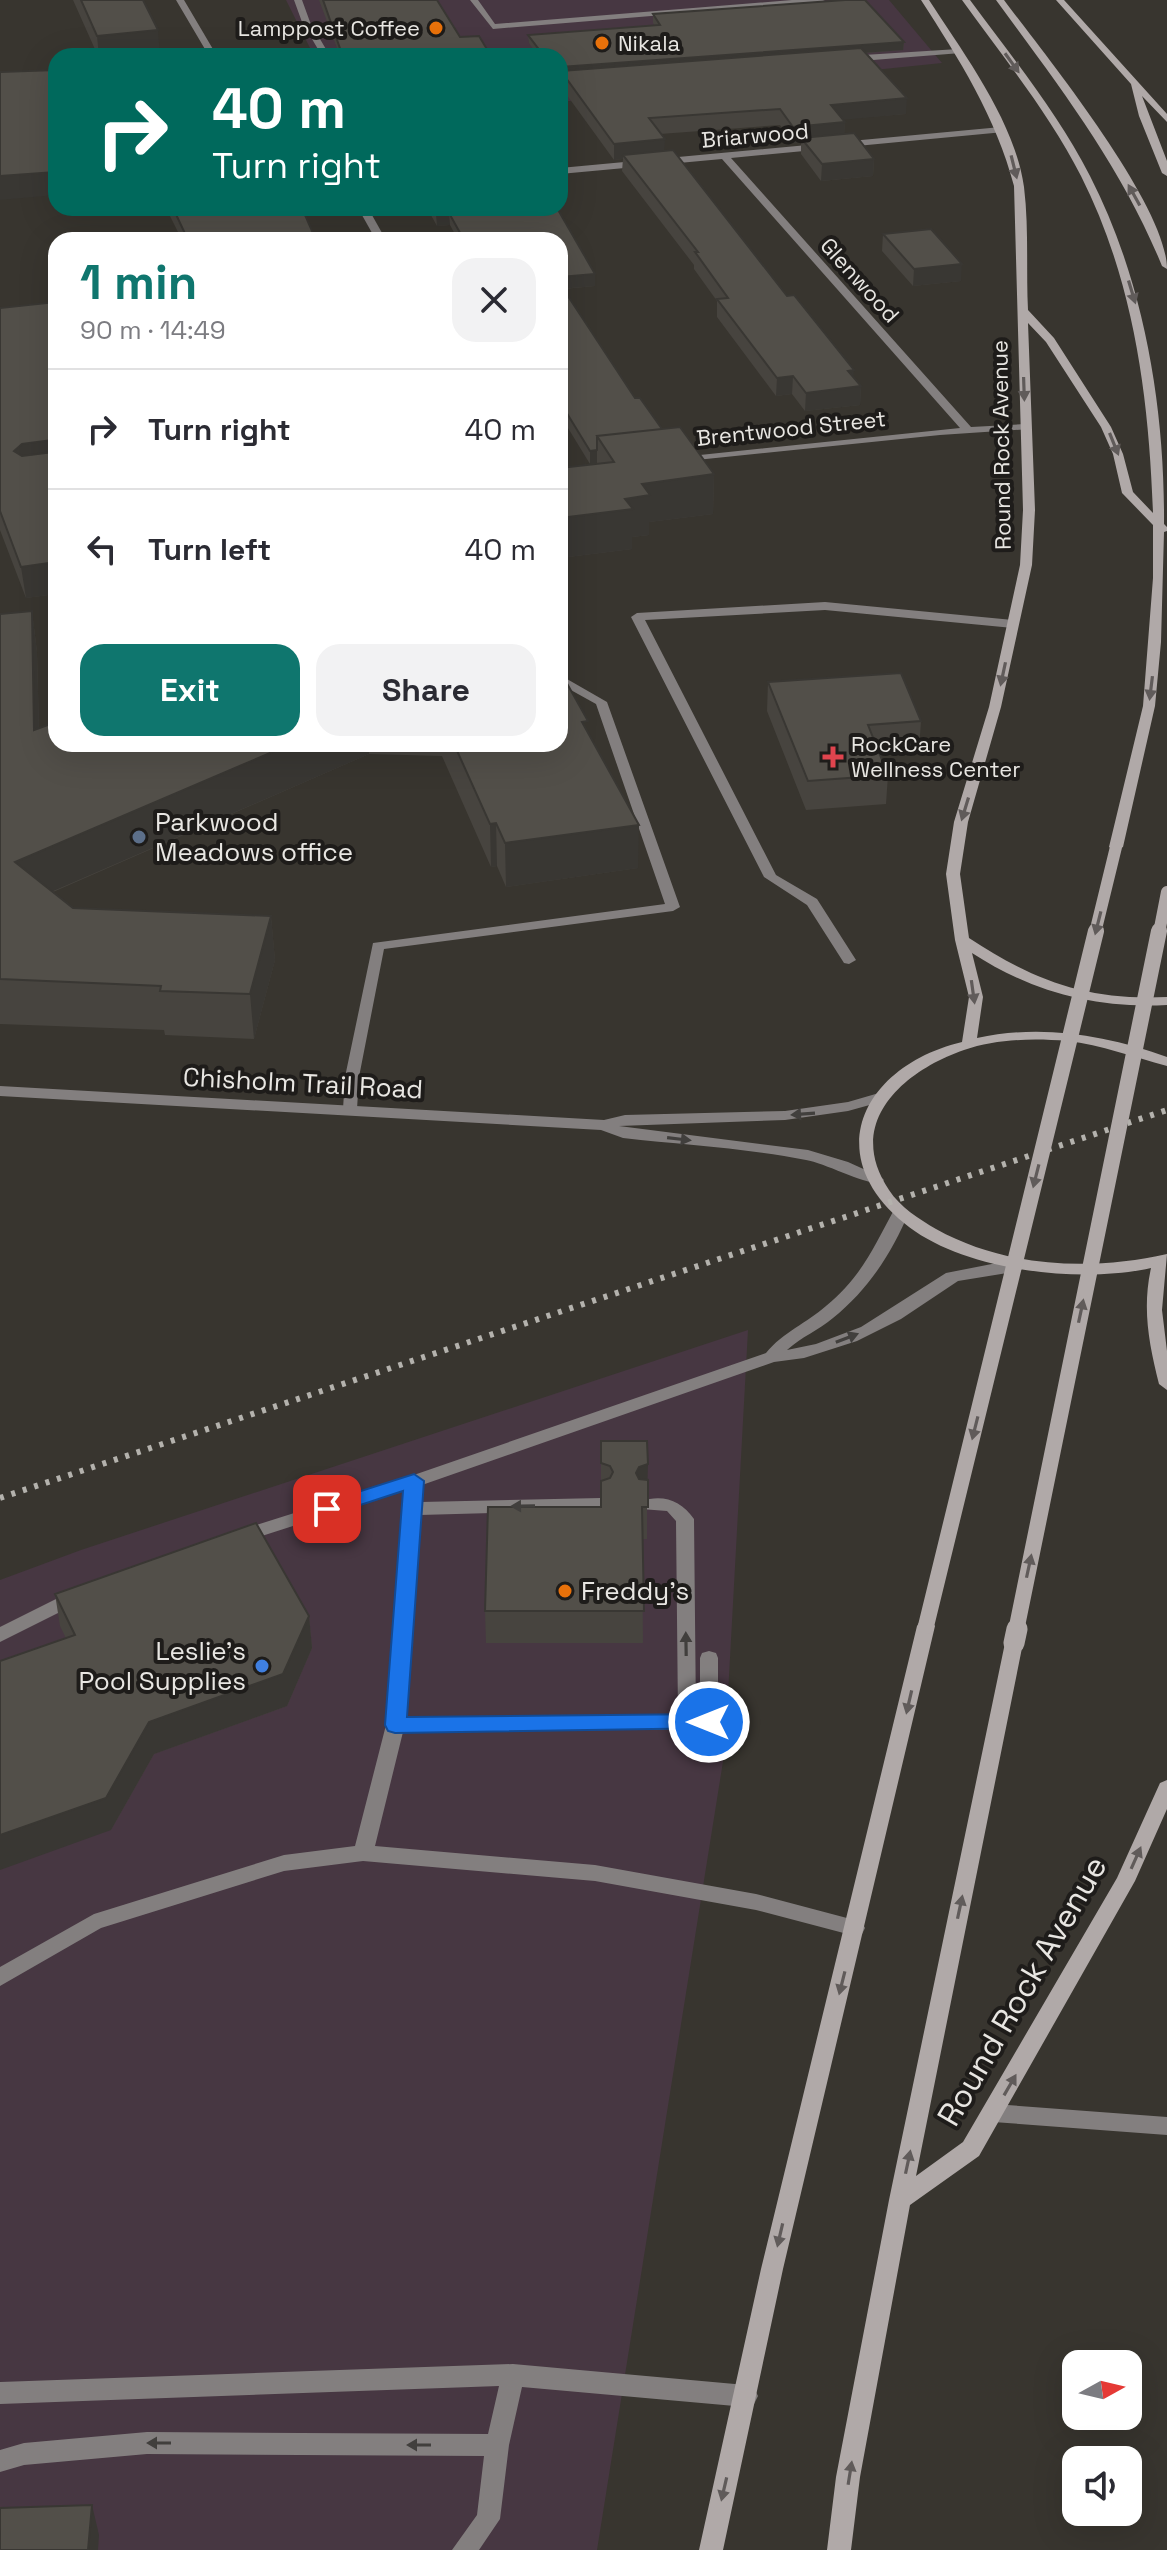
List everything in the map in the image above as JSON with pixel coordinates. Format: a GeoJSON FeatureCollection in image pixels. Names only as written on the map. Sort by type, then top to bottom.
{"type":"FeatureCollection","features":[{"type":"Feature","properties":{"kind":"main road","name":"Round Rock Avenue"},"geometry":{"type":"LineString","coordinates":[[925,0],[958,51],[1001,130],[1012,156],[1019,186],[1029,510],[1027,551],[995,707],[961,822],[953,874],[962,940],[976,997],[969,1044]]}},
{"type":"Feature","properties":{"kind":"main road"},"geometry":{"type":"LineString","coordinates":[[710,2544],[746,2396],[772,2269],[1149,708],[1160,611],[1163,529],[1161,436],[1141,325],[1116,245],[1079,164],[1036,96],[966,0]]}},
{"type":"Feature","properties":{"kind":"main road"},"geometry":{"type":"LineString","coordinates":[[1000,0],[1081,108],[1156,236],[1167,266]]}},
{"type":"Feature","properties":{"kind":"main road"},"geometry":{"type":"LineString","coordinates":[[1060,0],[1167,119]]}},
{"type":"Feature","properties":{"kind":"main road"},"geometry":{"type":"LineString","coordinates":[[1135,82],[1137,103],[1150,126],[1167,173]]}},
{"type":"Feature","properties":{"kind":"main road"},"geometry":{"type":"LineString","coordinates":[[1156,236],[1167,228]]}},
{"type":"Feature","properties":{"kind":"main road"},"geometry":{"type":"LineString","coordinates":[[1023,311],[1050,340],[1106,427],[1118,454],[1128,493],[1163,529]]}},
{"type":"Feature","properties":{"kind":"main road"},"geometry":{"type":"LineString","coordinates":[[839,2550],[848,2477],[900,2200],[1167,892]]}},
{"type":"Feature","properties":{"kind":"main road"},"geometry":{"type":"LineString","coordinates":[[962,940],[1004,969],[1045,987],[1098,1000],[1167,1001]]}},
{"type":"Feature","properties":{"kind":"main road"},"geometry":{"type":"LineString","coordinates":[[1164,1260],[1113,1271],[1060,1271],[1019,1266],[946,1241],[901,1212],[876,1180],[867,1158],[866,1134],[879,1098],[911,1069],[969,1044],[1003,1038],[1050,1036],[1112,1043],[1167,1062]]}},
{"type":"Feature","properties":{"kind":"main road"},"geometry":{"type":"LineString","coordinates":[[1164,1260],[1153,1291],[1152,1322],[1167,1384]]}},
{"type":"Feature","properties":{"kind":"main road","name":"Round Rock Avenue"},"geometry":{"type":"LineString","coordinates":[[900,2200],[971,2149],[1125,1881],[1167,1788]]}},
{"type":"Feature","properties":{"kind":"street"},"geometry":{"type":"LineString","coordinates":[[180,0],[208,48]]}},
{"type":"Feature","properties":{"kind":"street"},"geometry":{"type":"LineString","coordinates":[[298,0],[306,22],[321,48]]}},
{"type":"Feature","properties":{"kind":"street"},"geometry":{"type":"LineString","coordinates":[[474,0],[493,27],[821,0]]}},
{"type":"Feature","properties":{"kind":"street"},"geometry":{"type":"LineString","coordinates":[[831,60],[958,51]]}},
{"type":"Feature","properties":{"kind":"street","name":"Briarwood"},"geometry":{"type":"LineString","coordinates":[[568,170],[1001,130]]}},
{"type":"Feature","properties":{"kind":"street","name":"Glenwood"},"geometry":{"type":"LineString","coordinates":[[725,156],[968,430]]}},
{"type":"Feature","properties":{"kind":"street","name":"Brentwood Street"},"geometry":{"type":"LineString","coordinates":[[671,461],[968,430],[1026,427]]}},
{"type":"Feature","properties":{"kind":"street"},"geometry":{"type":"LineString","coordinates":[[849,960],[812,902],[771,877],[637,617],[825,606],[1013,624]]}},
{"type":"Feature","properties":{"kind":"street"},"geometry":{"type":"LineString","coordinates":[[350,1109],[352,1077],[378,946],[673,907],[601,702],[568,683]]}},
{"type":"Feature","properties":{"kind":"street","name":"Chisholm Trail Road"},"geometry":{"type":"LineString","coordinates":[[0,1091],[603,1125],[625,1120],[808,1114],[844,1109],[879,1098]]}},
{"type":"Feature","properties":{"kind":"street","name":"Chisholm Trail Road"},"geometry":{"type":"LineString","coordinates":[[603,1125],[623,1133],[808,1155],[843,1165],[876,1180]]}},
{"type":"Feature","properties":{"kind":"street"},"geometry":{"type":"LineString","coordinates":[[772,1357],[782,1342],[829,1313],[863,1281],[886,1249],[901,1212]]}},
{"type":"Feature","properties":{"kind":"street"},"geometry":{"type":"LineString","coordinates":[[226,1541],[414,1481],[772,1357],[797,1356],[856,1334],[894,1315],[951,1278],[986,1269],[1019,1266]]}},
{"type":"Feature","properties":{"kind":"street"},"geometry":{"type":"LineString","coordinates":[[363,1853],[395,1725],[414,1481]]}},
{"type":"Feature","properties":{"kind":"street"},"geometry":{"type":"LineString","coordinates":[[411,1509],[601,1504]]}},
{"type":"Feature","properties":{"kind":"street"},"geometry":{"type":"LineString","coordinates":[[647,1505],[671,1505],[685,1519],[687,1722]]}},
{"type":"Feature","properties":{"kind":"street"},"geometry":{"type":"LineString","coordinates":[[0,1635],[88,1590]]}},
{"type":"Feature","properties":{"kind":"street"},"geometry":{"type":"LineString","coordinates":[[395,1725],[709,1722],[709,1658]]}},
{"type":"Feature","properties":{"kind":"street"},"geometry":{"type":"LineString","coordinates":[[0,1977],[94,1922],[123,1912],[284,1863],[363,1853],[595,1873],[756,1902],[855,1928]]}},
{"type":"Feature","properties":{"kind":"street"},"geometry":{"type":"LineString","coordinates":[[993,2113],[1167,2126]]}},
{"type":"Feature","properties":{"kind":"street"},"geometry":{"type":"LineString","coordinates":[[0,2393],[513,2375],[633,2383],[746,2396]]}},
{"type":"Feature","properties":{"kind":"street"},"geometry":{"type":"LineString","coordinates":[[464,2550],[488,2519],[497,2445],[513,2375]]}},
{"type":"Feature","properties":{"kind":"street"},"geometry":{"type":"LineString","coordinates":[[0,2461],[24,2454],[147,2443],[497,2445]]}},
{"type":"Feature","properties":{"kind":"shaded area"},"geometry":{"type":"Polygon","coordinates":[[[286,0],[889,0],[942,63],[568,101],[568,48],[310,48],[286,0]]]}},
{"type":"Feature","properties":{"kind":"shaded area"},"geometry":{"type":"Polygon","coordinates":[[[748,1330],[725,1749],[597,2550],[0,2550],[0,1580],[81,1550],[748,1330]]]}},
{"type":"Feature","properties":{"kind":"building"},"geometry":{"type":"Polygon","coordinates":[[[81,0],[143,0],[158,30],[97,36],[81,0]]]}},
{"type":"Feature","properties":{"kind":"building"},"geometry":{"type":"Polygon","coordinates":[[[323,0],[437,0],[460,37],[479,36],[486,48],[340,48],[323,0]]]}},
{"type":"Feature","properties":{"kind":"building"},"geometry":{"type":"Polygon","coordinates":[[[865,0],[904,42],[568,66],[568,48],[538,48],[528,35],[660,25],[653,14],[865,0]]]}},
{"type":"Feature","properties":{"kind":"building"},"geometry":{"type":"Polygon","coordinates":[[[861,48],[907,98],[831,105],[845,122],[793,127],[780,109],[649,118],[665,139],[614,144],[568,81],[568,70],[861,48]]]}},
{"type":"Feature","properties":{"kind":"building"},"geometry":{"type":"Polygon","coordinates":[[[48,70],[48,173],[0,176],[0,72],[48,70]]]}},
{"type":"Feature","properties":{"kind":"building"},"geometry":{"type":"Polygon","coordinates":[[[854,133],[874,159],[822,164],[801,138],[854,133]]]}},
{"type":"Feature","properties":{"kind":"building"},"geometry":{"type":"Polygon","coordinates":[[[673,150],[787,296],[794,295],[854,370],[848,371],[861,386],[806,393],[793,376],[777,378],[717,299],[728,298],[695,252],[698,252],[623,155],[673,150]]]}},
{"type":"Feature","properties":{"kind":"building"},"geometry":{"type":"Polygon","coordinates":[[[177,216],[306,216],[312,232],[184,232],[177,216]]]}},
{"type":"Feature","properties":{"kind":"building"},"geometry":{"type":"Polygon","coordinates":[[[451,216],[562,216],[595,274],[568,276],[568,232],[460,232],[451,216]]]}},
{"type":"Feature","properties":{"kind":"building"},"geometry":{"type":"Polygon","coordinates":[[[931,229],[962,264],[914,269],[883,234],[931,229]]]}},
{"type":"Feature","properties":{"kind":"building"},"geometry":{"type":"Polygon","coordinates":[[[568,296],[635,398],[640,398],[662,429],[597,436],[597,450],[590,451],[568,415],[568,296]]]}},
{"type":"Feature","properties":{"kind":"building"},"geometry":{"type":"Polygon","coordinates":[[[48,303],[48,441],[22,444],[14,451],[22,456],[48,453],[48,563],[21,567],[0,511],[0,308],[48,303]]]}},
{"type":"Feature","properties":{"kind":"building"},"geometry":{"type":"Polygon","coordinates":[[[680,427],[714,474],[642,484],[650,495],[625,499],[633,509],[568,517],[568,467],[614,462],[597,436],[680,427]]]}},
{"type":"Feature","properties":{"kind":"building"},"geometry":{"type":"Polygon","coordinates":[[[32,611],[34,730],[48,725],[48,752],[272,752],[15,862],[73,908],[271,916],[250,994],[160,991],[161,986],[0,979],[0,614],[32,611]]]}},
{"type":"Feature","properties":{"kind":"building"},"geometry":{"type":"Polygon","coordinates":[[[901,673],[921,721],[868,725],[888,775],[808,781],[768,682],[901,673]]]}},
{"type":"Feature","properties":{"kind":"building"},"geometry":{"type":"Polygon","coordinates":[[[568,685],[588,721],[582,722],[639,825],[505,843],[496,823],[490,824],[458,752],[568,752],[568,685]]]}},
{"type":"Feature","properties":{"kind":"building","name":"Freddy's"},"geometry":{"type":"Polygon","coordinates":[[[601,1441],[647,1441],[648,1464],[639,1467],[636,1473],[639,1479],[648,1480],[648,1507],[642,1507],[644,1611],[485,1611],[488,1507],[601,1507],[601,1481],[610,1478],[613,1472],[610,1466],[601,1463],[601,1441]]]}},
{"type":"Feature","properties":{"kind":"building"},"geometry":{"type":"Polygon","coordinates":[[[256,1523],[309,1616],[283,1674],[149,1722],[106,1798],[0,1835],[0,1661],[75,1635],[55,1594],[256,1523]]]}},
{"type":"Feature","properties":{"kind":"building"},"geometry":{"type":"Polygon","coordinates":[[[92,2505],[88,2550],[0,2550],[0,2508],[92,2505]]]}},
{"type":"Feature","properties":{"kind":"railway"},"geometry":{"type":"LineString","coordinates":[[0,1498],[1167,1110]]}},
{"type":"Feature","properties":{"kind":"place","name":"Lamppost Coffee"},"geometry":{"type":"Point","coordinates":[436,28]}},
{"type":"Feature","properties":{"kind":"place","name":"Nikala"},"geometry":{"type":"Point","coordinates":[602,43]}},
{"type":"Feature","properties":{"kind":"place","name":"RockCare Wellness Center"},"geometry":{"type":"Point","coordinates":[833,757]}},
{"type":"Feature","properties":{"kind":"place","name":"Parkwood Meadows office"},"geometry":{"type":"Point","coordinates":[139,837]}},
{"type":"Feature","properties":{"kind":"place","name":"Freddy's"},"geometry":{"type":"Point","coordinates":[565,1591]}},
{"type":"Feature","properties":{"kind":"place","name":"Leslie's Pool Supplies"},"geometry":{"type":"Point","coordinates":[262,1666]}},
{"type":"Feature","properties":{"kind":"route"},"geometry":{"type":"LineString","coordinates":[[327,1509],[414,1481],[395,1725],[709,1722]]}}]}
